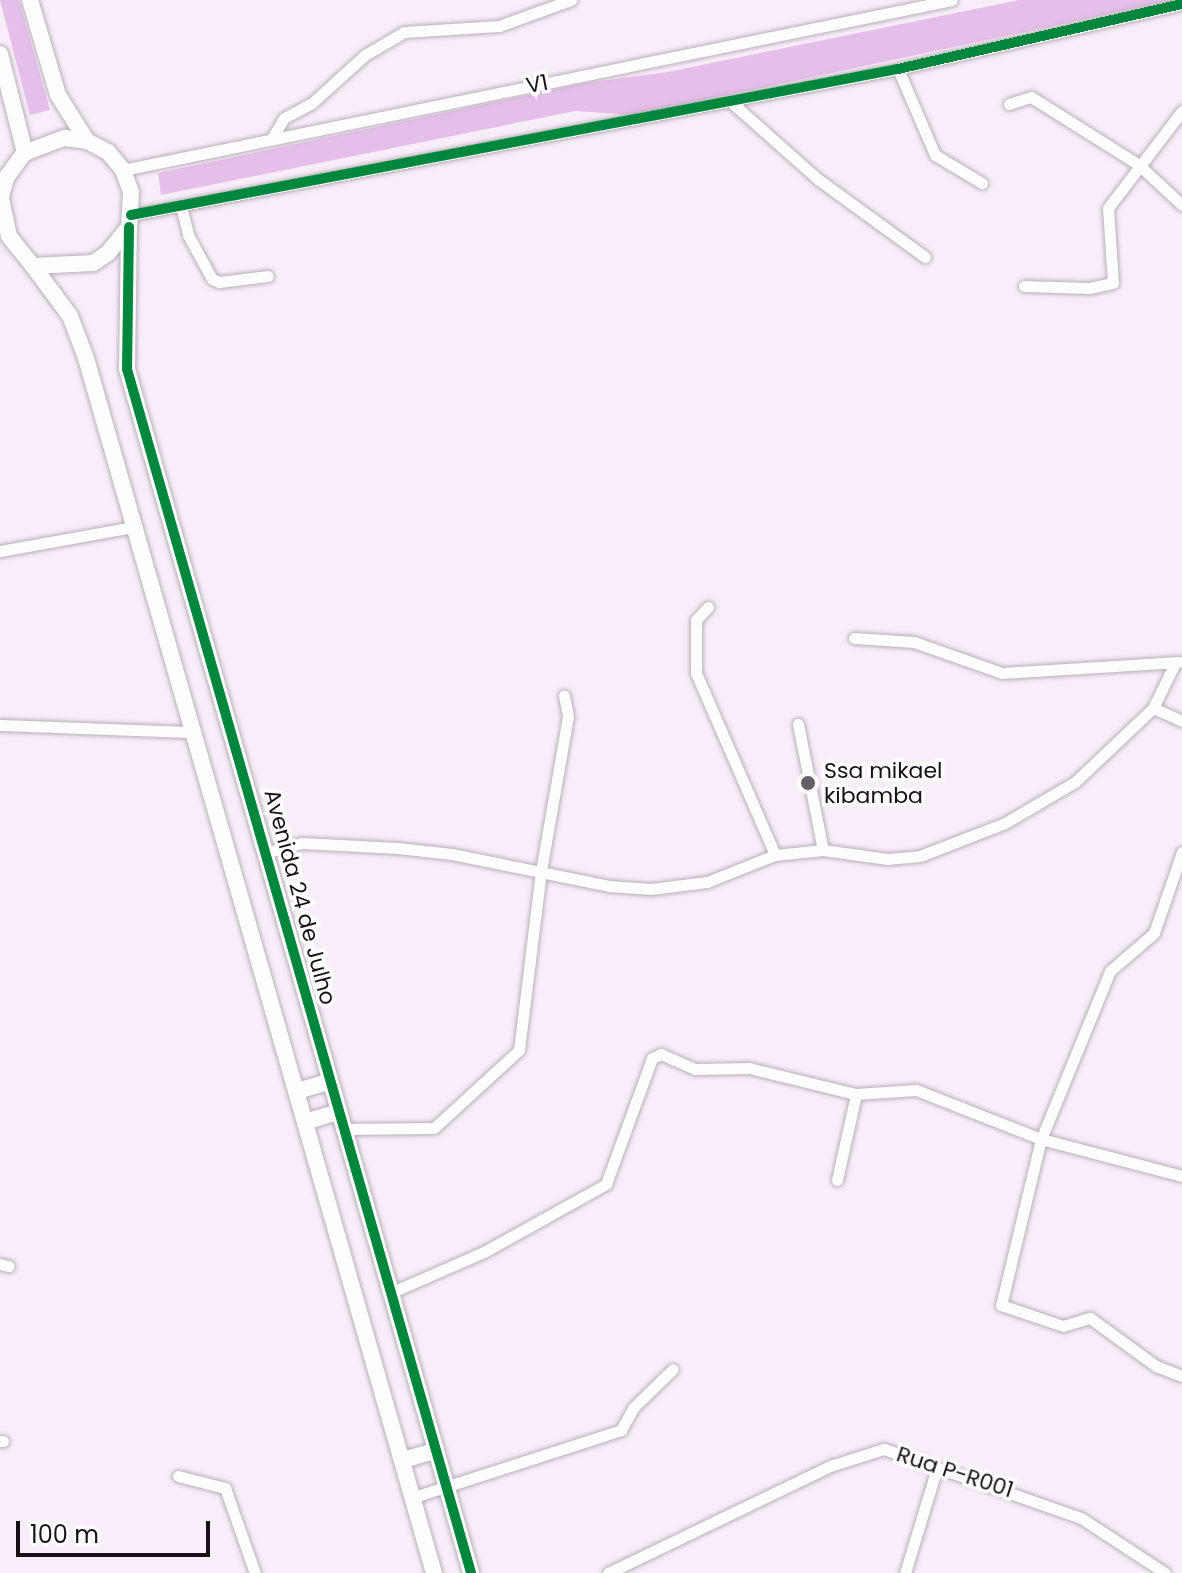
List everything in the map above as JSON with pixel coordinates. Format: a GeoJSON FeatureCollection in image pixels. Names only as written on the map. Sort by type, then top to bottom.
{"type":"FeatureCollection","features":[{"type":"Feature","properties":{"kind":"street"},"geometry":{"type":"LineString","coordinates":[[30,0],[58,95],[87,141]]}},
{"type":"Feature","properties":{"kind":"street"},"geometry":{"type":"LineString","coordinates":[[272,138],[284,118],[312,103],[365,55],[404,32],[499,26],[571,0]]}},
{"type":"Feature","properties":{"kind":"street","name":"V1"},"geometry":{"type":"LineString","coordinates":[[123,170],[952,0]]}},
{"type":"Feature","properties":{"kind":"street"},"geometry":{"type":"LineString","coordinates":[[130,221],[181,206],[898,69],[1182,4]]}},
{"type":"Feature","properties":{"kind":"street"},"geometry":{"type":"LineString","coordinates":[[0,54],[14,158],[1,197],[2,217],[19,254]]}},
{"type":"Feature","properties":{"kind":"street"},"geometry":{"type":"LineString","coordinates":[[898,69],[935,155],[982,183]]}},
{"type":"Feature","properties":{"kind":"street"},"geometry":{"type":"LineString","coordinates":[[1009,104],[1031,97],[1139,165],[1182,205]]}},
{"type":"Feature","properties":{"kind":"street"},"geometry":{"type":"LineString","coordinates":[[731,102],[788,156],[925,257]]}},
{"type":"Feature","properties":{"kind":"street"},"geometry":{"type":"LineString","coordinates":[[1024,286],[1089,288],[1113,283],[1108,208],[1182,111]]}},
{"type":"Feature","properties":{"kind":"street"},"geometry":{"type":"LineString","coordinates":[[14,158],[64,138],[87,141],[108,152],[123,170],[131,192],[130,221],[108,253],[93,263],[33,266]]}},
{"type":"Feature","properties":{"kind":"street"},"geometry":{"type":"LineString","coordinates":[[181,206],[188,235],[212,279],[219,282],[268,276]]}},
{"type":"Feature","properties":{"kind":"street","name":"Avenida 24 de Julho"},"geometry":{"type":"LineString","coordinates":[[130,221],[127,369],[268,852],[328,1082],[471,1573]]}},
{"type":"Feature","properties":{"kind":"street"},"geometry":{"type":"LineString","coordinates":[[0,243],[33,266],[70,316],[81,344],[434,1573]]}},
{"type":"Feature","properties":{"kind":"street"},"geometry":{"type":"LineString","coordinates":[[0,551],[134,527]]}},
{"type":"Feature","properties":{"kind":"street"},"geometry":{"type":"LineString","coordinates":[[708,607],[696,620],[696,673],[775,855]]}},
{"type":"Feature","properties":{"kind":"street"},"geometry":{"type":"LineString","coordinates":[[854,638],[914,642],[1002,673],[1178,662]]}},
{"type":"Feature","properties":{"kind":"street"},"geometry":{"type":"LineString","coordinates":[[268,852],[302,843],[398,848],[541,871],[609,886],[679,888],[775,855],[823,850],[887,859],[920,856],[991,829],[1075,782],[1153,708],[1178,662]]}},
{"type":"Feature","properties":{"kind":"street"},"geometry":{"type":"LineString","coordinates":[[305,1122],[339,1120],[434,1128],[519,1050],[541,871],[568,716],[564,695]]}},
{"type":"Feature","properties":{"kind":"street"},"geometry":{"type":"LineString","coordinates":[[1153,708],[1182,721]]}},
{"type":"Feature","properties":{"kind":"street"},"geometry":{"type":"LineString","coordinates":[[798,724],[823,850]]}},
{"type":"Feature","properties":{"kind":"street"},"geometry":{"type":"LineString","coordinates":[[0,725],[190,732]]}},
{"type":"Feature","properties":{"kind":"street"},"geometry":{"type":"LineString","coordinates":[[1182,852],[1154,933],[1110,971],[1041,1139],[1001,1305],[1063,1326],[1086,1316],[1156,1366],[1182,1376]]}},
{"type":"Feature","properties":{"kind":"street"},"geometry":{"type":"LineString","coordinates":[[390,1293],[484,1252],[606,1184],[652,1058],[661,1054],[695,1069],[749,1068],[856,1094],[916,1090],[1041,1139],[1182,1176]]}},
{"type":"Feature","properties":{"kind":"street"},"geometry":{"type":"LineString","coordinates":[[297,1091],[328,1082]]}},
{"type":"Feature","properties":{"kind":"street"},"geometry":{"type":"LineString","coordinates":[[837,1180],[856,1094]]}},
{"type":"Feature","properties":{"kind":"street"},"geometry":{"type":"LineString","coordinates":[[414,1497],[621,1430],[634,1407],[673,1369]]}},
{"type":"Feature","properties":{"kind":"street","name":"Rua P-R001"},"geometry":{"type":"LineString","coordinates":[[608,1573],[872,1449],[1081,1518],[1165,1573]]}},
{"type":"Feature","properties":{"kind":"street"},"geometry":{"type":"LineString","coordinates":[[403,1460],[435,1451]]}},
{"type":"Feature","properties":{"kind":"street"},"geometry":{"type":"LineString","coordinates":[[905,1573],[937,1468]]}},
{"type":"Feature","properties":{"kind":"street"},"geometry":{"type":"LineString","coordinates":[[178,1476],[225,1488],[255,1573]]}},
{"type":"Feature","properties":{"kind":"shaded area"},"geometry":{"type":"Polygon","coordinates":[[[0,0],[19,0],[50,110],[30,115],[0,0]]]}},
{"type":"Feature","properties":{"kind":"shaded area"},"geometry":{"type":"Polygon","coordinates":[[[1019,0],[1175,0],[634,115],[575,111],[161,195],[158,173],[586,83],[667,72],[1019,0]]]}},
{"type":"Feature","properties":{"kind":"cycle path"},"geometry":{"type":"LineString","coordinates":[[131,215],[898,69],[1182,4]]}},
{"type":"Feature","properties":{"kind":"cycle path"},"geometry":{"type":"LineString","coordinates":[[129,227],[127,369],[471,1573]]}},
{"type":"Feature","properties":{"kind":"place","name":"Ssa mikael kibamba"},"geometry":{"type":"Point","coordinates":[808,783]}}]}
